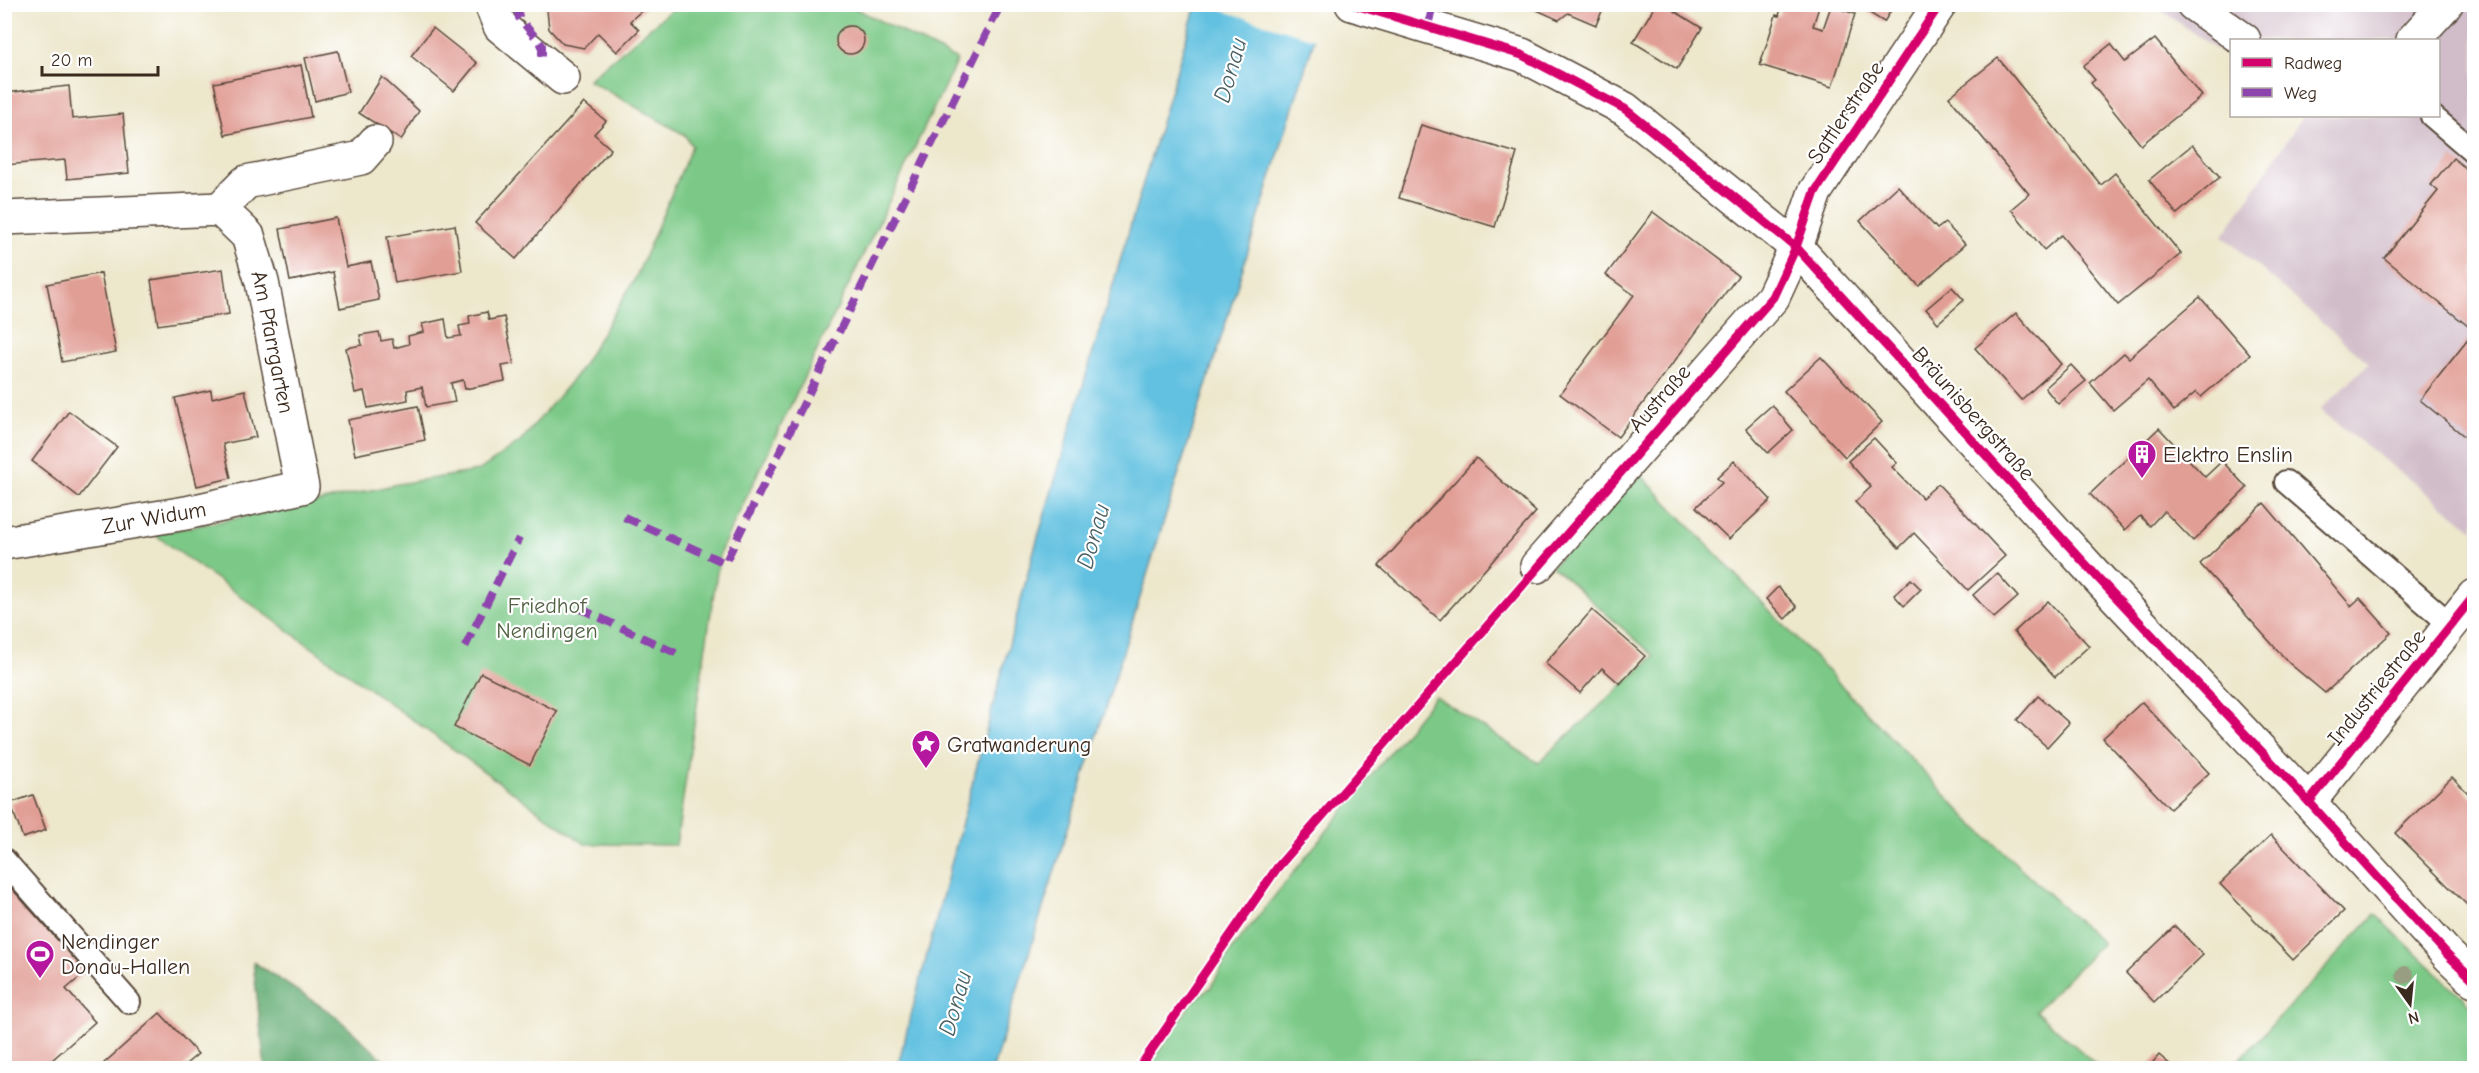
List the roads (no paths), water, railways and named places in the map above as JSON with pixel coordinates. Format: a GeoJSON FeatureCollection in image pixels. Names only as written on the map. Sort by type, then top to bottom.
{"type":"FeatureCollection","features":[{"type":"Feature","properties":{"kind":"street"},"geometry":{"type":"LineString","coordinates":[[491,4],[500,26],[563,78]]}},
{"type":"Feature","properties":{"kind":"street","name":"Sattlerstraße"},"geometry":{"type":"LineString","coordinates":[[1796,247],[1815,192],[1940,4]]}},
{"type":"Feature","properties":{"kind":"street"},"geometry":{"type":"LineString","coordinates":[[2193,4],[2243,39]]}},
{"type":"Feature","properties":{"kind":"street"},"geometry":{"type":"LineString","coordinates":[[2414,39],[2446,4]]}},
{"type":"Feature","properties":{"kind":"street","name":"Bräunisbergstraße"},"geometry":{"type":"LineString","coordinates":[[1364,8],[1522,55],[1625,109],[1796,247],[2100,580],[2448,955],[2475,980]]}},
{"type":"Feature","properties":{"kind":"street"},"geometry":{"type":"LineString","coordinates":[[4,218],[220,209],[246,182],[361,158],[375,141]]}},
{"type":"Feature","properties":{"kind":"street","name":"Am Pfarrgarten"},"geometry":{"type":"LineString","coordinates":[[220,209],[248,236],[262,282],[302,487]]}},
{"type":"Feature","properties":{"kind":"street","name":"Austraße"},"geometry":{"type":"LineString","coordinates":[[1537,566],[1773,297],[1796,247]]}},
{"type":"Feature","properties":{"kind":"street","name":"Zur Widum"},"geometry":{"type":"LineString","coordinates":[[4,543],[186,513],[302,487]]}},
{"type":"Feature","properties":{"kind":"street","name":"Industriestraße"},"geometry":{"type":"LineString","coordinates":[[2308,802],[2475,596]]}},
{"type":"Feature","properties":{"kind":"lane"},"geometry":{"type":"LineString","coordinates":[[2434,117],[2475,152]]}},
{"type":"Feature","properties":{"kind":"lane"},"geometry":{"type":"LineString","coordinates":[[2286,482],[2451,625]]}},
{"type":"Feature","properties":{"kind":"lane"},"geometry":{"type":"LineString","coordinates":[[4,860],[129,1002]]}},
{"type":"Feature","properties":{"kind":"water","name":"Donau"},"geometry":{"type":"Polygon","coordinates":[[[1196,5],[1325,5],[993,1068],[897,1068],[1033,554],[1196,5]]]}},
{"type":"Feature","properties":{"kind":"place","name":"Elektro Enslin"},"geometry":{"type":"Point","coordinates":[2142,480]}},
{"type":"Feature","properties":{"kind":"place","name":"Gratwanderung"},"geometry":{"type":"Point","coordinates":[926,770]}},
{"type":"Feature","properties":{"kind":"place","name":"Nendinger Donau-Hallen"},"geometry":{"type":"Point","coordinates":[40,980]}},
{"type":"Feature","properties":{"kind":"park label","name":"Friedhof Nendingen"},"geometry":{"type":"Point","coordinates":[547,618]}}]}
